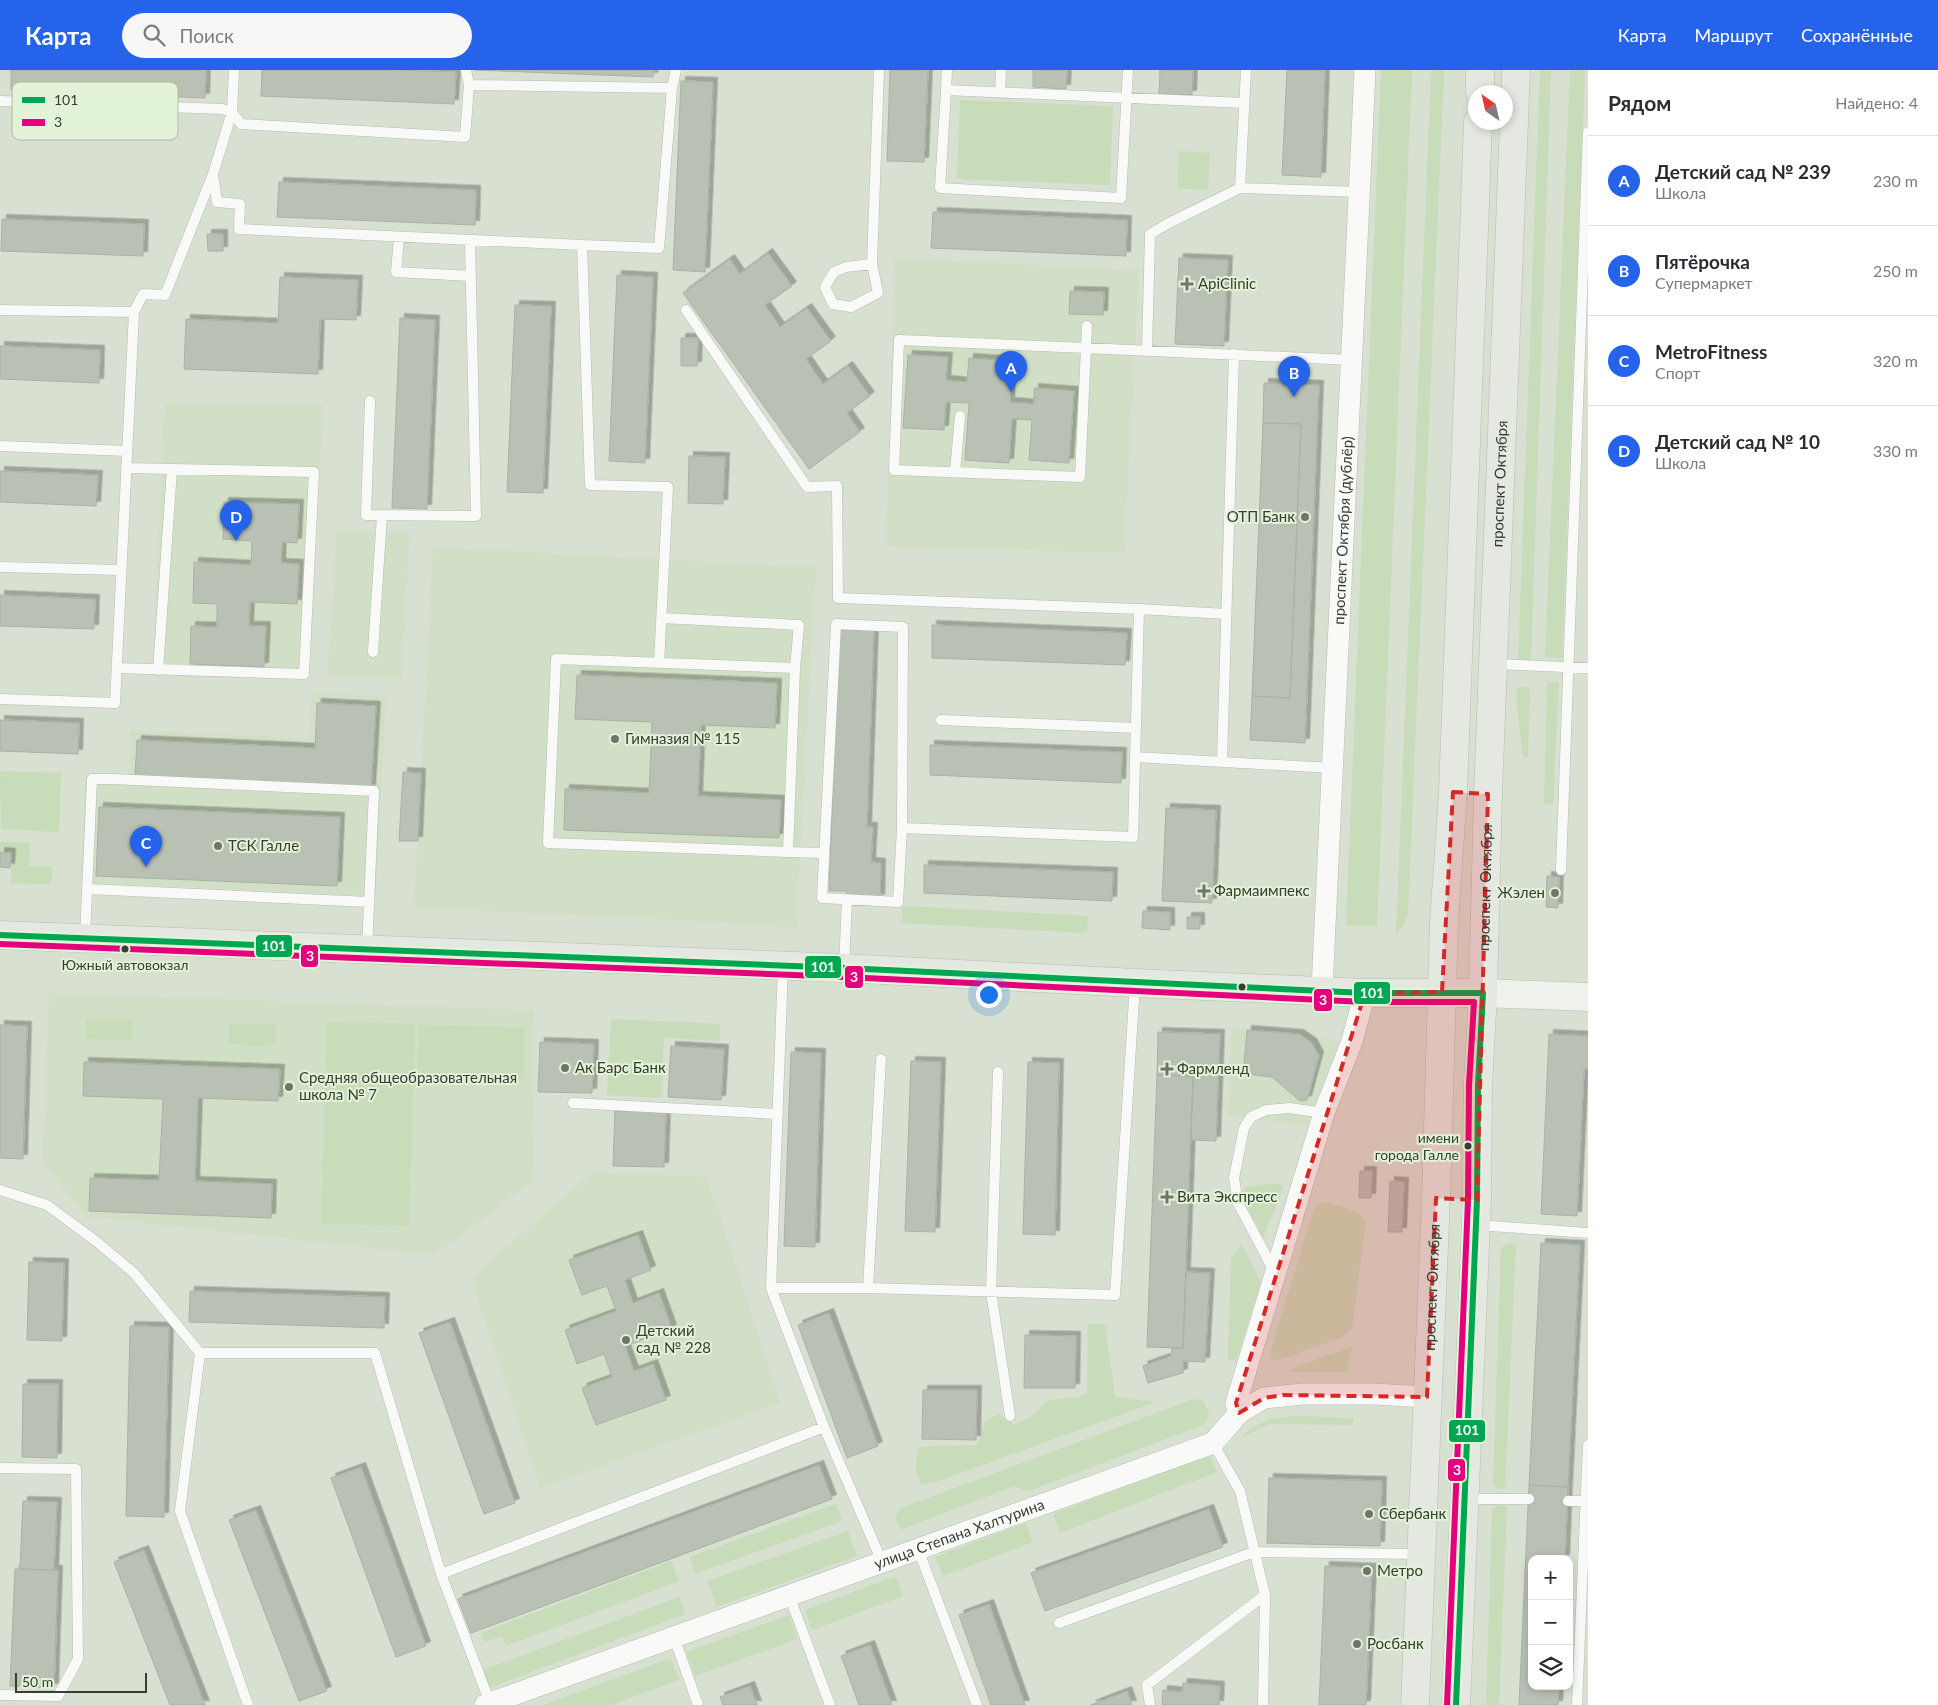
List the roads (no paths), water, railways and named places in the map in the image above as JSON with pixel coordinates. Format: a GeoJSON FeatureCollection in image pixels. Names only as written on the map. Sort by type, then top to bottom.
{"type":"FeatureCollection","features":[{"type":"Feature","properties":{"kind":"main road"},"geometry":{"type":"LineString","coordinates":[[1480,70],[1480,85]]}},
{"type":"Feature","properties":{"kind":"main road","name":"проспект Октября"},"geometry":{"type":"LineString","coordinates":[[1456,1705],[1476,1212],[1478,1085],[1483,993],[1488,794],[1516,70]]}},
{"type":"Feature","properties":{"kind":"main road","name":"проспект Октября"},"geometry":{"type":"LineString","coordinates":[[1415,1705],[1436,1198],[1444,922],[1453,792],[1478,130]]}},
{"type":"Feature","properties":{"kind":"main road"},"geometry":{"type":"LineString","coordinates":[[1453,792],[1488,794]]}},
{"type":"Feature","properties":{"kind":"main road"},"geometry":{"type":"LineString","coordinates":[[0,935],[844,968],[1135,984],[1365,993],[1442,992],[1588,997]]}},
{"type":"Feature","properties":{"kind":"main road"},"geometry":{"type":"LineString","coordinates":[[1436,1198],[1476,1212]]}},
{"type":"Feature","properties":{"kind":"street","name":"проспект Октября (дублёр)"},"geometry":{"type":"LineString","coordinates":[[1322,990],[1365,70]]}},
{"type":"Feature","properties":{"kind":"street"},"geometry":{"type":"LineString","coordinates":[[1239,1413],[1236,1403],[1324,1113],[1352,1042],[1365,993]]}},
{"type":"Feature","properties":{"kind":"street"},"geometry":{"type":"LineString","coordinates":[[1214,1443],[1239,1413],[1264,1398],[1283,1395],[1374,1394],[1427,1397]]}},
{"type":"Feature","properties":{"kind":"street","name":"улица Степана Халтурина"},"geometry":{"type":"LineString","coordinates":[[488,1704],[1214,1443]]}},
{"type":"Feature","properties":{"kind":"lane"},"geometry":{"type":"LineString","coordinates":[[0,699],[115,703],[134,312],[143,294],[165,295],[213,174],[232,112],[234,70]]}},
{"type":"Feature","properties":{"kind":"lane"},"geometry":{"type":"LineString","coordinates":[[178,107],[222,109],[232,112],[241,124],[465,137],[468,85],[466,70]]}},
{"type":"Feature","properties":{"kind":"lane"},"geometry":{"type":"LineString","coordinates":[[213,174],[217,202],[240,204],[240,230],[659,248],[672,88],[676,70]]}},
{"type":"Feature","properties":{"kind":"lane"},"geometry":{"type":"LineString","coordinates":[[872,264],[846,267],[834,272],[825,287],[833,304],[851,306],[878,293],[872,264],[878,70]]}},
{"type":"Feature","properties":{"kind":"lane"},"geometry":{"type":"LineString","coordinates":[[947,70],[940,188],[1121,198],[1128,70]]}},
{"type":"Feature","properties":{"kind":"lane"},"geometry":{"type":"LineString","coordinates":[[1000,93],[1001,70]]}},
{"type":"Feature","properties":{"kind":"lane"},"geometry":{"type":"LineString","coordinates":[[1240,188],[1246,70]]}},
{"type":"Feature","properties":{"kind":"lane"},"geometry":{"type":"LineString","coordinates":[[468,85],[672,88]]}},
{"type":"Feature","properties":{"kind":"lane"},"geometry":{"type":"LineString","coordinates":[[946,90],[1244,103]]}},
{"type":"Feature","properties":{"kind":"lane"},"geometry":{"type":"LineString","coordinates":[[1561,870],[1588,132]]}},
{"type":"Feature","properties":{"kind":"lane"},"geometry":{"type":"LineString","coordinates":[[1147,350],[1150,234],[1240,188],[1360,192]]}},
{"type":"Feature","properties":{"kind":"lane"},"geometry":{"type":"LineString","coordinates":[[399,237],[396,272],[471,276]]}},
{"type":"Feature","properties":{"kind":"lane"},"geometry":{"type":"LineString","coordinates":[[370,401],[366,515],[476,516],[470,240]]}},
{"type":"Feature","properties":{"kind":"lane"},"geometry":{"type":"LineString","coordinates":[[582,245],[590,485],[668,487],[659,663]]}},
{"type":"Feature","properties":{"kind":"lane"},"geometry":{"type":"LineString","coordinates":[[0,310],[134,312]]}},
{"type":"Feature","properties":{"kind":"lane"},"geometry":{"type":"LineString","coordinates":[[686,310],[806,487],[838,486],[838,598],[1226,614]]}},
{"type":"Feature","properties":{"kind":"lane"},"geometry":{"type":"LineString","coordinates":[[1087,326],[1085,348],[1080,477],[894,470],[899,340],[1085,348],[1147,350],[1352,360]]}},
{"type":"Feature","properties":{"kind":"lane"},"geometry":{"type":"LineString","coordinates":[[1222,762],[1234,354]]}},
{"type":"Feature","properties":{"kind":"lane"},"geometry":{"type":"LineString","coordinates":[[955,472],[960,416]]}},
{"type":"Feature","properties":{"kind":"lane"},"geometry":{"type":"LineString","coordinates":[[0,446],[127,451]]}},
{"type":"Feature","properties":{"kind":"lane"},"geometry":{"type":"LineString","coordinates":[[1577,447],[1588,447]]}},
{"type":"Feature","properties":{"kind":"lane"},"geometry":{"type":"LineString","coordinates":[[117,668],[304,674],[314,472],[126,468]]}},
{"type":"Feature","properties":{"kind":"lane"},"geometry":{"type":"LineString","coordinates":[[158,670],[172,469]]}},
{"type":"Feature","properties":{"kind":"lane"},"geometry":{"type":"LineString","coordinates":[[372,652],[382,515]]}},
{"type":"Feature","properties":{"kind":"lane"},"geometry":{"type":"LineString","coordinates":[[0,567],[121,570]]}},
{"type":"Feature","properties":{"kind":"lane"},"geometry":{"type":"LineString","coordinates":[[902,828],[1133,837],[1139,609]]}},
{"type":"Feature","properties":{"kind":"lane"},"geometry":{"type":"LineString","coordinates":[[662,618],[799,625],[795,668],[788,852]]}},
{"type":"Feature","properties":{"kind":"lane"},"geometry":{"type":"LineString","coordinates":[[836,624],[903,627],[902,828],[898,902],[822,898],[824,853],[836,624]]}},
{"type":"Feature","properties":{"kind":"lane"},"geometry":{"type":"LineString","coordinates":[[795,668],[556,660],[548,843],[824,853]]}},
{"type":"Feature","properties":{"kind":"lane"},"geometry":{"type":"LineString","coordinates":[[1493,664],[1588,668]]}},
{"type":"Feature","properties":{"kind":"lane"},"geometry":{"type":"LineString","coordinates":[[942,720],[1136,728]]}},
{"type":"Feature","properties":{"kind":"lane"},"geometry":{"type":"LineString","coordinates":[[1135,757],[1332,768]]}},
{"type":"Feature","properties":{"kind":"lane"},"geometry":{"type":"LineString","coordinates":[[85,938],[92,779],[122,779],[374,791],[367,949]]}},
{"type":"Feature","properties":{"kind":"lane"},"geometry":{"type":"LineString","coordinates":[[88,889],[369,902]]}},
{"type":"Feature","properties":{"kind":"lane"},"geometry":{"type":"LineString","coordinates":[[844,968],[847,900]]}},
{"type":"Feature","properties":{"kind":"lane"},"geometry":{"type":"LineString","coordinates":[[783,966],[771,1288],[824,1427],[882,1562]]}},
{"type":"Feature","properties":{"kind":"lane"},"geometry":{"type":"LineString","coordinates":[[771,1288],[868,1288],[1115,1295],[1135,984]]}},
{"type":"Feature","properties":{"kind":"lane"},"geometry":{"type":"LineString","coordinates":[[868,1288],[881,1058]]}},
{"type":"Feature","properties":{"kind":"lane"},"geometry":{"type":"LineString","coordinates":[[998,1072],[991,1292],[1010,1416]]}},
{"type":"Feature","properties":{"kind":"lane"},"geometry":{"type":"LineString","coordinates":[[574,1103],[778,1114]]}},
{"type":"Feature","properties":{"kind":"lane"},"geometry":{"type":"LineString","coordinates":[[1275,1274],[1238,1202],[1234,1178],[1244,1128],[1251,1117],[1266,1110],[1289,1108],[1324,1113]]}},
{"type":"Feature","properties":{"kind":"lane"},"geometry":{"type":"LineString","coordinates":[[0,1190],[47,1205],[98,1242],[134,1273],[200,1353],[180,1511],[248,1705]]}},
{"type":"Feature","properties":{"kind":"lane"},"geometry":{"type":"LineString","coordinates":[[1476,1212],[1588,1232]]}},
{"type":"Feature","properties":{"kind":"lane"},"geometry":{"type":"LineString","coordinates":[[200,1353],[375,1354],[440,1574],[488,1704]]}},
{"type":"Feature","properties":{"kind":"lane"},"geometry":{"type":"LineString","coordinates":[[440,1574],[824,1427]]}},
{"type":"Feature","properties":{"kind":"lane"},"geometry":{"type":"LineString","coordinates":[[1214,1443],[1240,1491],[1265,1594],[1263,1705]]}},
{"type":"Feature","properties":{"kind":"lane"},"geometry":{"type":"LineString","coordinates":[[1581,1701],[1588,1444]]}},
{"type":"Feature","properties":{"kind":"lane"},"geometry":{"type":"LineString","coordinates":[[0,1468],[76,1469],[78,1658],[59,1701],[0,1695]]}},
{"type":"Feature","properties":{"kind":"lane"},"geometry":{"type":"LineString","coordinates":[[1464,1499],[1529,1499]]}},
{"type":"Feature","properties":{"kind":"lane"},"geometry":{"type":"LineString","coordinates":[[1568,1501],[1586,1501]]}},
{"type":"Feature","properties":{"kind":"lane"},"geometry":{"type":"LineString","coordinates":[[918,1549],[977,1705]]}},
{"type":"Feature","properties":{"kind":"lane"},"geometry":{"type":"LineString","coordinates":[[1059,1623],[1254,1552],[1420,1554]]}},
{"type":"Feature","properties":{"kind":"lane"},"geometry":{"type":"LineString","coordinates":[[1150,1705],[1147,1685],[1265,1594]]}},
{"type":"Feature","properties":{"kind":"lane"},"geometry":{"type":"LineString","coordinates":[[790,1596],[830,1705]]}},
{"type":"Feature","properties":{"kind":"lane"},"geometry":{"type":"LineString","coordinates":[[674,1637],[698,1705]]}},
{"type":"Feature","properties":{"kind":"place","name":"ApiClinic"},"geometry":{"type":"Point","coordinates":[1187,284]}},
{"type":"Feature","properties":{"kind":"place","name":"Детский сад № 239"},"geometry":{"type":"Point","coordinates":[1011,392]}},
{"type":"Feature","properties":{"kind":"place","name":"Пятёрочка"},"geometry":{"type":"Point","coordinates":[1294,397]}},
{"type":"Feature","properties":{"kind":"place","name":"ОТП Банк"},"geometry":{"type":"Point","coordinates":[1305,517]}},
{"type":"Feature","properties":{"kind":"place","name":"Детский сад № 10"},"geometry":{"type":"Point","coordinates":[236,541]}},
{"type":"Feature","properties":{"kind":"place","name":"Гимназия № 115"},"geometry":{"type":"Point","coordinates":[615,739]}},
{"type":"Feature","properties":{"kind":"place","name":"ТСК Галле"},"geometry":{"type":"Point","coordinates":[218,846]}},
{"type":"Feature","properties":{"kind":"place","name":"MetroFitness"},"geometry":{"type":"Point","coordinates":[146,867]}},
{"type":"Feature","properties":{"kind":"place","name":"Фармаимпекс"},"geometry":{"type":"Point","coordinates":[1204,891]}},
{"type":"Feature","properties":{"kind":"place","name":"Жэлен"},"geometry":{"type":"Point","coordinates":[1555,893]}},
{"type":"Feature","properties":{"kind":"place","name":"Южный автовокзал"},"geometry":{"type":"Point","coordinates":[125,949]}},
{"type":"Feature","properties":{"kind":"place","name":"Ак Барс Банк"},"geometry":{"type":"Point","coordinates":[565,1068]}},
{"type":"Feature","properties":{"kind":"place","name":"Фармленд"},"geometry":{"type":"Point","coordinates":[1167,1069]}},
{"type":"Feature","properties":{"kind":"place","name":"Средняя общеобразовательная школа № 7"},"geometry":{"type":"Point","coordinates":[289,1087]}},
{"type":"Feature","properties":{"kind":"place","name":"имени города Галле"},"geometry":{"type":"Point","coordinates":[1468,1146]}},
{"type":"Feature","properties":{"kind":"place","name":"Вита Экспресс"},"geometry":{"type":"Point","coordinates":[1167,1197]}},
{"type":"Feature","properties":{"kind":"place","name":"Детский сад № 228"},"geometry":{"type":"Point","coordinates":[626,1340]}},
{"type":"Feature","properties":{"kind":"place","name":"Сбербанк"},"geometry":{"type":"Point","coordinates":[1369,1514]}},
{"type":"Feature","properties":{"kind":"place","name":"Метро"},"geometry":{"type":"Point","coordinates":[1367,1571]}},
{"type":"Feature","properties":{"kind":"place","name":"Росбанк"},"geometry":{"type":"Point","coordinates":[1357,1644]}}]}
